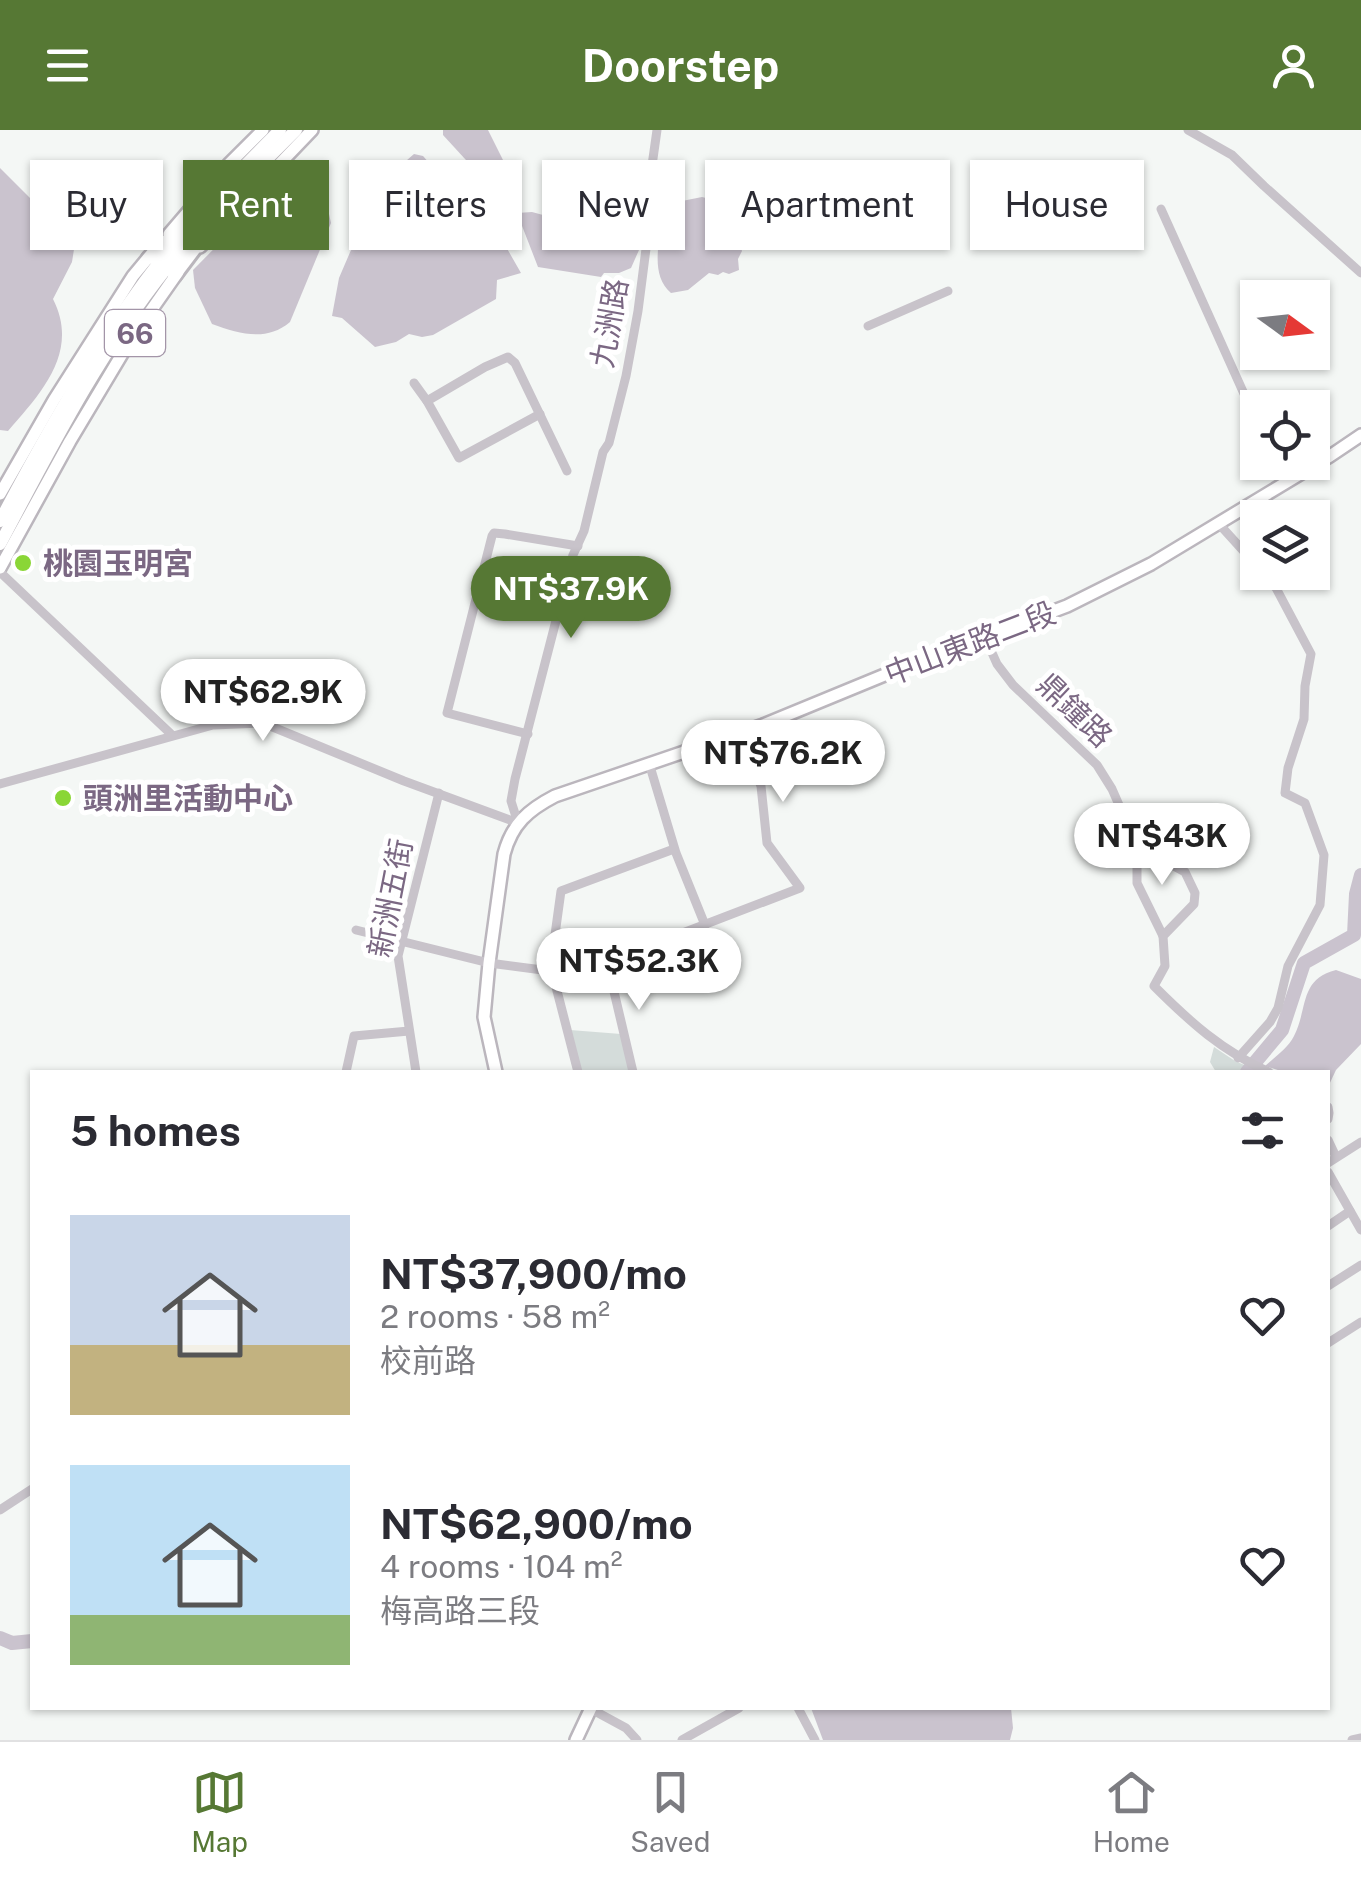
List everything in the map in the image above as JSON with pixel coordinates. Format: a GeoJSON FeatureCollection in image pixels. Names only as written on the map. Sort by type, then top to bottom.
{"type":"FeatureCollection","features":[{"type":"Feature","properties":{"kind":"highway","name":"66"},"geometry":{"type":"LineString","coordinates":[[256,160],[280,130]]}},
{"type":"Feature","properties":{"kind":"highway","name":"66"},"geometry":{"type":"LineString","coordinates":[[260,160],[296,130]]}},
{"type":"Feature","properties":{"kind":"highway"},"geometry":{"type":"LineString","coordinates":[[148,258],[183,227]]}},
{"type":"Feature","properties":{"kind":"highway","name":"66"},"geometry":{"type":"LineString","coordinates":[[0,521],[76,384],[183,234]]}},
{"type":"Feature","properties":{"kind":"highway","name":"66"},"geometry":{"type":"LineString","coordinates":[[0,544],[117,338],[183,249]]}},
{"type":"Feature","properties":{"kind":"highway"},"geometry":{"type":"LineString","coordinates":[[174,276],[192,250]]}},
{"type":"Feature","properties":{"kind":"main road","name":"66"},"geometry":{"type":"LineString","coordinates":[[0,494],[133,276],[263,130]]}},
{"type":"Feature","properties":{"kind":"main road","name":"66"},"geometry":{"type":"LineString","coordinates":[[0,570],[70,441],[174,276],[312,130]]}},
{"type":"Feature","properties":{"kind":"main road","name":"中山東路二段"},"geometry":{"type":"LineString","coordinates":[[518,823],[531,808],[555,796],[740,734],[1084,597],[1219,524],[1361,435]]}},
{"type":"Feature","properties":{"kind":"main road"},"geometry":{"type":"LineString","coordinates":[[495,1070],[484,1026],[488,963],[504,854],[518,823]]}},
{"type":"Feature","properties":{"kind":"main road"},"geometry":{"type":"LineString","coordinates":[[576,1740],[590,1710]]}},
{"type":"Feature","properties":{"kind":"street","name":"九洲路"},"geometry":{"type":"LineString","coordinates":[[518,823],[511,801],[573,555],[594,497],[626,376],[638,311],[647,241],[646,208],[658,130]]}},
{"type":"Feature","properties":{"kind":"street"},"geometry":{"type":"LineString","coordinates":[[1188,130],[1232,155],[1361,273]]}},
{"type":"Feature","properties":{"kind":"street"},"geometry":{"type":"LineString","coordinates":[[1160,209],[1242,390]]}},
{"type":"Feature","properties":{"kind":"street"},"geometry":{"type":"LineString","coordinates":[[868,326],[948,291]]}},
{"type":"Feature","properties":{"kind":"street"},"geometry":{"type":"LineString","coordinates":[[427,401],[508,358],[515,364],[567,471]]}},
{"type":"Feature","properties":{"kind":"street"},"geometry":{"type":"LineString","coordinates":[[414,383],[459,458],[540,414]]}},
{"type":"Feature","properties":{"kind":"street"},"geometry":{"type":"LineString","coordinates":[[1219,524],[1240,548]]}},
{"type":"Feature","properties":{"kind":"street"},"geometry":{"type":"LineString","coordinates":[[528,734],[446,714],[492,536],[505,534],[578,546]]}},
{"type":"Feature","properties":{"kind":"street"},"geometry":{"type":"LineString","coordinates":[[0,570],[172,735]]}},
{"type":"Feature","properties":{"kind":"street"},"geometry":{"type":"LineString","coordinates":[[1238,1058],[1278,1008],[1288,966],[1320,905],[1324,855],[1305,803],[1285,794],[1288,768],[1304,719],[1304,686],[1312,654],[1277,590]]}},
{"type":"Feature","properties":{"kind":"street","name":"鼎鐘路"},"geometry":{"type":"LineString","coordinates":[[985,636],[997,664],[1013,685],[1097,765],[1112,788],[1137,846],[1137,883],[1163,936]]}},
{"type":"Feature","properties":{"kind":"street"},"geometry":{"type":"LineString","coordinates":[[0,784],[213,725],[263,723],[518,823]]}},
{"type":"Feature","properties":{"kind":"street"},"geometry":{"type":"LineString","coordinates":[[356,930],[488,963],[565,972],[587,969],[800,888],[767,843],[761,786],[740,734]]}},
{"type":"Feature","properties":{"kind":"street"},"geometry":{"type":"LineString","coordinates":[[649,764],[674,849],[705,925]]}},
{"type":"Feature","properties":{"kind":"street","name":"新洲五街"},"geometry":{"type":"LineString","coordinates":[[416,1070],[398,967],[439,793]]}},
{"type":"Feature","properties":{"kind":"street"},"geometry":{"type":"LineString","coordinates":[[1137,846],[1186,872],[1195,893],[1194,904],[1163,936],[1166,966],[1154,986],[1184,1016],[1238,1058],[1265,1070]]}},
{"type":"Feature","properties":{"kind":"street"},"geometry":{"type":"LineString","coordinates":[[578,1070],[550,971],[561,891],[674,849]]}},
{"type":"Feature","properties":{"kind":"street"},"geometry":{"type":"LineString","coordinates":[[606,962],[633,1070]]}},
{"type":"Feature","properties":{"kind":"street"},"geometry":{"type":"LineString","coordinates":[[346,1070],[354,1036],[408,1031]]}},
{"type":"Feature","properties":{"kind":"street"},"geometry":{"type":"LineString","coordinates":[[1332,1160],[1361,1142]]}},
{"type":"Feature","properties":{"kind":"street"},"geometry":{"type":"LineString","coordinates":[[1330,1176],[1361,1230]]}},
{"type":"Feature","properties":{"kind":"street"},"geometry":{"type":"LineString","coordinates":[[1330,1225],[1350,1211]]}},
{"type":"Feature","properties":{"kind":"street"},"geometry":{"type":"LineString","coordinates":[[1330,1285],[1361,1265]]}},
{"type":"Feature","properties":{"kind":"street"},"geometry":{"type":"LineString","coordinates":[[1330,1342],[1361,1322]]}},
{"type":"Feature","properties":{"kind":"street"},"geometry":{"type":"LineString","coordinates":[[0,1510],[30,1491]]}},
{"type":"Feature","properties":{"kind":"street"},"geometry":{"type":"LineString","coordinates":[[594,1710],[626,1728],[636,1740]]}},
{"type":"Feature","properties":{"kind":"street"},"geometry":{"type":"LineString","coordinates":[[682,1740],[736,1710]]}},
{"type":"Feature","properties":{"kind":"street"},"geometry":{"type":"LineString","coordinates":[[799,1710],[815,1740]]}},
{"type":"Feature","properties":{"kind":"street"},"geometry":{"type":"LineString","coordinates":[[1352,1740],[1361,1738]]}},
{"type":"Feature","properties":{"kind":"shaded area"},"geometry":{"type":"Polygon","coordinates":[[[443,130],[488,130],[503,160],[466,160],[443,135],[443,130]]]}},
{"type":"Feature","properties":{"kind":"shaded area"},"geometry":{"type":"Polygon","coordinates":[[[414,154],[427,160],[407,160],[414,154]]]}},
{"type":"Feature","properties":{"kind":"shaded area"},"geometry":{"type":"Polygon","coordinates":[[[0,168],[30,198],[30,250],[74,250],[53,299],[62,337],[53,371],[8,431],[0,430],[0,168]]]}},
{"type":"Feature","properties":{"kind":"shaded area"},"geometry":{"type":"Polygon","coordinates":[[[705,198],[705,250],[742,251],[739,270],[709,273],[688,290],[671,293],[660,275],[659,250],[685,250],[685,200],[705,198]]]}},
{"type":"Feature","properties":{"kind":"shaded area"},"geometry":{"type":"Polygon","coordinates":[[[522,213],[542,215],[542,250],[639,250],[631,268],[601,277],[538,267],[522,226],[522,213]]]}},
{"type":"Feature","properties":{"kind":"shaded area"},"geometry":{"type":"Polygon","coordinates":[[[213,250],[320,250],[290,322],[262,334],[212,324],[195,288],[193,270],[213,250]]]}},
{"type":"Feature","properties":{"kind":"shaded area"},"geometry":{"type":"Polygon","coordinates":[[[351,250],[508,250],[521,273],[497,280],[496,299],[433,335],[409,334],[375,347],[342,318],[332,316],[339,278],[351,250]]]}},
{"type":"Feature","properties":{"kind":"shaded area"},"geometry":{"type":"Polygon","coordinates":[[[1336,970],[1361,979],[1361,1044],[1336,1070],[1330,1083],[1330,1070],[1278,1070],[1265,1066],[1294,1036],[1306,996],[1324,974],[1336,970]]]}},
{"type":"Feature","properties":{"kind":"shaded area"},"geometry":{"type":"Polygon","coordinates":[[[570,1030],[621,1034],[630,1070],[581,1070],[570,1030]]]}},
{"type":"Feature","properties":{"kind":"shaded area"},"geometry":{"type":"Polygon","coordinates":[[[1214,1047],[1256,1070],[1215,1070],[1210,1062],[1214,1047]]]}},
{"type":"Feature","properties":{"kind":"shaded area"},"geometry":{"type":"Polygon","coordinates":[[[812,1710],[1011,1710],[1010,1740],[823,1740],[812,1710]]]}},
{"type":"Feature","properties":{"kind":"waterway"},"geometry":{"type":"LineString","coordinates":[[1249,1070],[1282,1030],[1304,963],[1354,935],[1361,875]]}},
{"type":"Feature","properties":{"kind":"waterway"},"geometry":{"type":"LineString","coordinates":[[0,1638],[12,1643],[30,1641]]}},
{"type":"Feature","properties":{"kind":"place","name":"桃園玉明宮"},"geometry":{"type":"Point","coordinates":[23,563]}},
{"type":"Feature","properties":{"kind":"place","name":"頭洲里活動中心"},"geometry":{"type":"Point","coordinates":[63,798]}}]}
